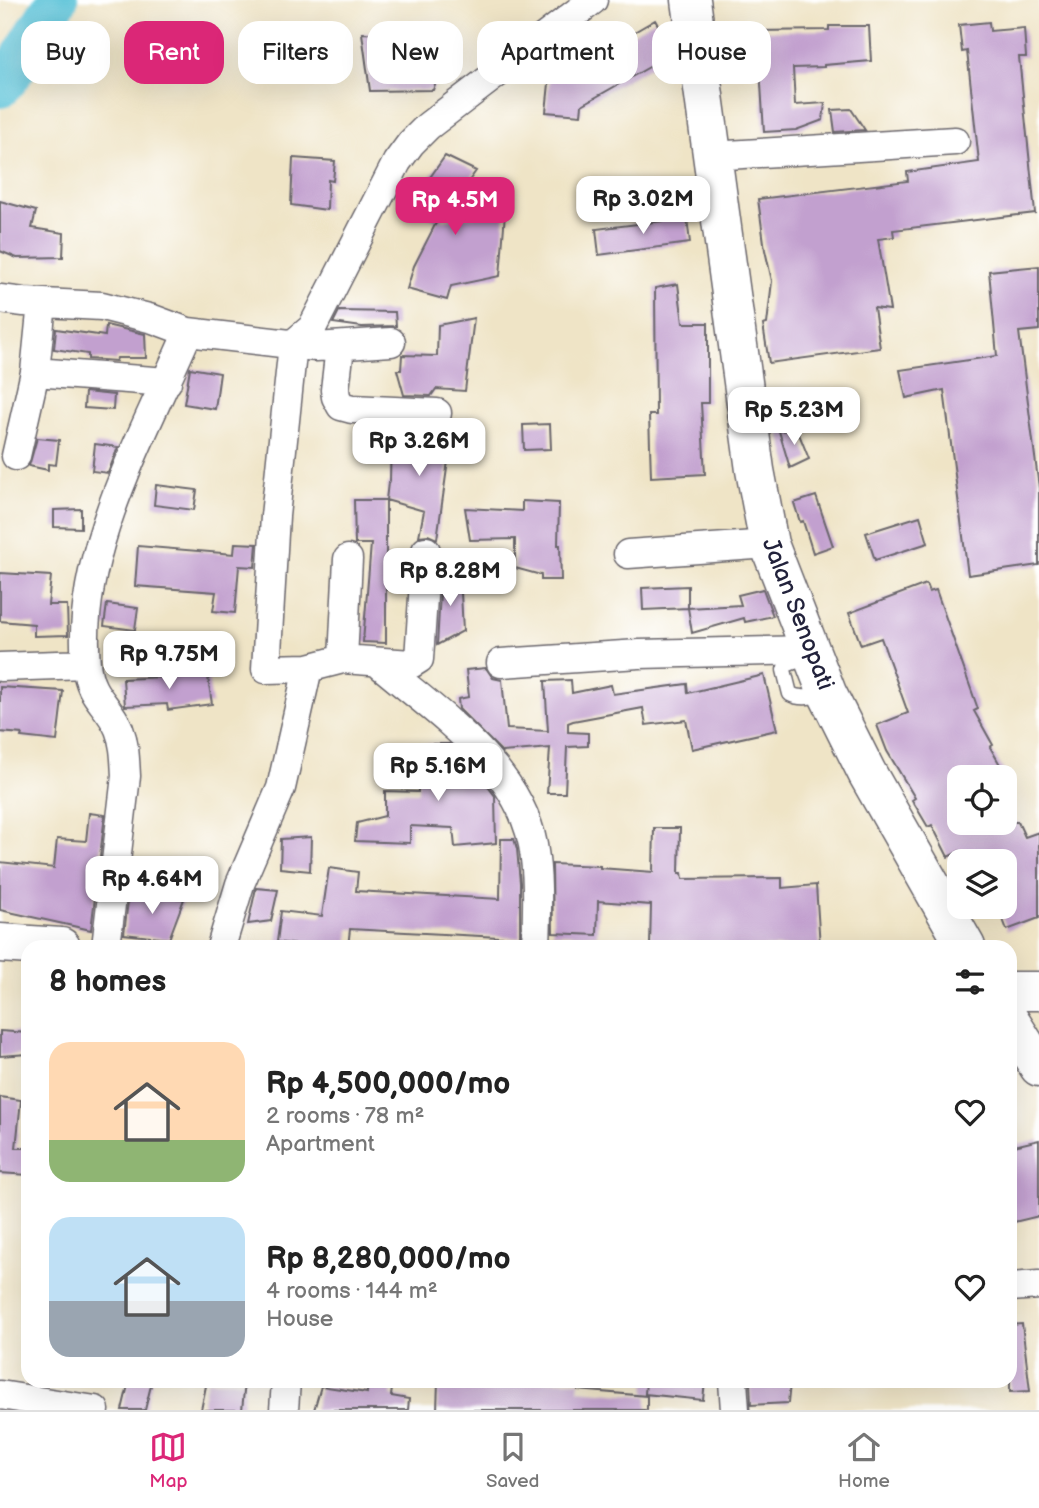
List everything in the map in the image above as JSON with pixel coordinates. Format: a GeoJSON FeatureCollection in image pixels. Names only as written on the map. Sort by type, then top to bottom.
{"type":"FeatureCollection","features":[{"type":"Feature","properties":{"kind":"main road","name":"Jalan Senopati"},"geometry":{"type":"LineString","coordinates":[[691,0],[755,470],[769,544],[827,693],[867,773],[962,940]]}},
{"type":"Feature","properties":{"kind":"main road"},"geometry":{"type":"LineString","coordinates":[[0,943],[21,944]]}},
{"type":"Feature","properties":{"kind":"main road"},"geometry":{"type":"LineString","coordinates":[[1017,991],[1039,991]]}},
{"type":"Feature","properties":{"kind":"main road"},"geometry":{"type":"LineString","coordinates":[[1017,1032],[1039,1067]]}},
{"type":"Feature","properties":{"kind":"street"},"geometry":{"type":"LineString","coordinates":[[438,412],[352,410],[341,406],[312,328],[397,162],[411,143],[428,126],[593,0]]}},
{"type":"Feature","properties":{"kind":"street"},"geometry":{"type":"LineString","coordinates":[[711,156],[955,141]]}},
{"type":"Feature","properties":{"kind":"street"},"geometry":{"type":"LineString","coordinates":[[0,299],[102,306],[153,319],[188,332],[320,347],[391,342]]}},
{"type":"Feature","properties":{"kind":"street"},"geometry":{"type":"LineString","coordinates":[[16,456],[35,372],[41,303]]}},
{"type":"Feature","properties":{"kind":"street"},"geometry":{"type":"LineString","coordinates":[[107,940],[126,776],[125,747],[118,727],[94,693],[86,664],[87,595],[124,477],[188,332]]}},
{"type":"Feature","properties":{"kind":"street"},"geometry":{"type":"LineString","coordinates":[[320,347],[275,516],[266,669],[308,668],[344,659],[411,664],[419,659],[426,551]]}},
{"type":"Feature","properties":{"kind":"street"},"geometry":{"type":"LineString","coordinates":[[35,372],[167,382]]}},
{"type":"Feature","properties":{"kind":"street"},"geometry":{"type":"LineString","coordinates":[[628,554],[769,544]]}},
{"type":"Feature","properties":{"kind":"street"},"geometry":{"type":"LineString","coordinates":[[344,659],[348,559]]}},
{"type":"Feature","properties":{"kind":"street"},"geometry":{"type":"LineString","coordinates":[[501,663],[639,654],[812,653]]}},
{"type":"Feature","properties":{"kind":"street"},"geometry":{"type":"LineString","coordinates":[[377,662],[472,743],[496,768],[516,798],[533,844],[536,870],[536,940]]}},
{"type":"Feature","properties":{"kind":"street"},"geometry":{"type":"LineString","coordinates":[[0,667],[86,664]]}},
{"type":"Feature","properties":{"kind":"street"},"geometry":{"type":"LineString","coordinates":[[223,940],[240,884],[281,788],[308,668]]}},
{"type":"Feature","properties":{"kind":"street"},"geometry":{"type":"LineString","coordinates":[[1017,1287],[1039,1286]]}},
{"type":"Feature","properties":{"kind":"street"},"geometry":{"type":"LineString","coordinates":[[284,1410],[286,1388]]}},
{"type":"Feature","properties":{"kind":"street"},"geometry":{"type":"LineString","coordinates":[[733,1388],[735,1410]]}},
{"type":"Feature","properties":{"kind":"street"},"geometry":{"type":"LineString","coordinates":[[0,1395],[28,1397],[95,1410]]}},
{"type":"Feature","properties":{"kind":"building"},"geometry":{"type":"Polygon","coordinates":[[[652,22],[652,65],[638,73],[638,30],[652,22]]]}},
{"type":"Feature","properties":{"kind":"building"},"geometry":{"type":"Polygon","coordinates":[[[989,22],[990,31],[1024,28],[1026,57],[1019,57],[1035,213],[893,230],[894,237],[878,239],[890,310],[874,308],[880,348],[769,363],[763,325],[767,324],[772,281],[758,199],[908,181],[907,172],[979,162],[967,51],[962,52],[959,25],[989,22]]]}},
{"type":"Feature","properties":{"kind":"building"},"geometry":{"type":"Polygon","coordinates":[[[829,26],[869,26],[871,61],[793,68],[795,105],[825,103],[823,120],[796,130],[764,132],[761,84],[771,84],[771,31],[829,30],[829,26]]]}},
{"type":"Feature","properties":{"kind":"building"},"geometry":{"type":"Polygon","coordinates":[[[362,33],[367,33],[367,69],[362,33]]]}},
{"type":"Feature","properties":{"kind":"building"},"geometry":{"type":"Polygon","coordinates":[[[369,84],[435,84],[433,90],[370,91],[369,84]]]}},
{"type":"Feature","properties":{"kind":"building"},"geometry":{"type":"Polygon","coordinates":[[[549,84],[619,84],[582,105],[581,115],[546,112],[549,84]]]}},
{"type":"Feature","properties":{"kind":"building"},"geometry":{"type":"Polygon","coordinates":[[[851,109],[865,130],[835,132],[832,110],[851,109]]]}},
{"type":"Feature","properties":{"kind":"building"},"geometry":{"type":"Polygon","coordinates":[[[445,156],[476,171],[441,220],[505,213],[500,276],[451,286],[447,300],[407,289],[414,266],[437,221],[441,221],[416,214],[417,196],[445,156]]]}},
{"type":"Feature","properties":{"kind":"building"},"geometry":{"type":"Polygon","coordinates":[[[293,158],[335,161],[333,181],[328,180],[327,210],[291,205],[293,158]]]}},
{"type":"Feature","properties":{"kind":"building"},"geometry":{"type":"Polygon","coordinates":[[[0,201],[36,211],[32,228],[64,233],[63,257],[17,258],[0,251],[0,201]]]}},
{"type":"Feature","properties":{"kind":"building"},"geometry":{"type":"Polygon","coordinates":[[[687,218],[690,243],[599,255],[596,229],[687,218]]]}},
{"type":"Feature","properties":{"kind":"building"},"geometry":{"type":"Polygon","coordinates":[[[1039,266],[1039,330],[1019,332],[1039,488],[1039,565],[968,575],[944,390],[906,398],[900,370],[997,356],[989,271],[1039,266]]]}},
{"type":"Feature","properties":{"kind":"building"},"geometry":{"type":"Polygon","coordinates":[[[678,284],[683,323],[708,323],[708,403],[701,403],[705,474],[651,477],[649,415],[656,415],[655,288],[678,284]]]}},
{"type":"Feature","properties":{"kind":"building"},"geometry":{"type":"Polygon","coordinates":[[[339,311],[395,312],[396,326],[362,327],[333,323],[339,311]]]}},
{"type":"Feature","properties":{"kind":"building"},"geometry":{"type":"Polygon","coordinates":[[[474,318],[465,391],[436,389],[431,396],[404,395],[397,370],[401,370],[402,355],[437,356],[438,325],[474,318]]]}},
{"type":"Feature","properties":{"kind":"building"},"geometry":{"type":"Polygon","coordinates":[[[106,325],[145,334],[146,358],[117,358],[116,361],[88,359],[88,354],[54,349],[56,329],[105,336],[106,325]]]}},
{"type":"Feature","properties":{"kind":"building"},"geometry":{"type":"Polygon","coordinates":[[[190,368],[220,373],[215,409],[184,404],[190,368]]]}},
{"type":"Feature","properties":{"kind":"building"},"geometry":{"type":"Polygon","coordinates":[[[85,392],[114,395],[113,410],[84,408],[85,392]]]}},
{"type":"Feature","properties":{"kind":"building"},"geometry":{"type":"Polygon","coordinates":[[[550,424],[551,449],[524,450],[523,425],[550,424]]]}},
{"type":"Feature","properties":{"kind":"building"},"geometry":{"type":"Polygon","coordinates":[[[797,429],[809,459],[790,468],[779,431],[797,429]]]}},
{"type":"Feature","properties":{"kind":"building"},"geometry":{"type":"Polygon","coordinates":[[[391,435],[415,436],[415,440],[451,440],[437,539],[428,535],[419,536],[424,511],[386,500],[390,482],[391,435]]]}},
{"type":"Feature","properties":{"kind":"building"},"geometry":{"type":"Polygon","coordinates":[[[37,438],[59,440],[56,465],[48,464],[48,470],[29,466],[37,438]]]}},
{"type":"Feature","properties":{"kind":"building"},"geometry":{"type":"Polygon","coordinates":[[[95,444],[118,447],[108,473],[92,471],[95,444]]]}},
{"type":"Feature","properties":{"kind":"building"},"geometry":{"type":"Polygon","coordinates":[[[156,485],[197,490],[194,510],[154,505],[156,485]]]}},
{"type":"Feature","properties":{"kind":"building"},"geometry":{"type":"Polygon","coordinates":[[[816,496],[833,546],[813,553],[794,503],[816,496]]]}},
{"type":"Feature","properties":{"kind":"building"},"geometry":{"type":"Polygon","coordinates":[[[354,500],[386,500],[386,643],[363,642],[371,544],[355,544],[354,500]]]}},
{"type":"Feature","properties":{"kind":"building"},"geometry":{"type":"Polygon","coordinates":[[[522,501],[559,503],[561,580],[541,580],[541,575],[515,568],[515,539],[470,540],[465,508],[522,511],[522,501]]]}},
{"type":"Feature","properties":{"kind":"building"},"geometry":{"type":"Polygon","coordinates":[[[81,509],[81,528],[54,527],[54,510],[81,509]]]}},
{"type":"Feature","properties":{"kind":"building"},"geometry":{"type":"Polygon","coordinates":[[[920,516],[928,543],[875,560],[866,533],[920,516]]]}},
{"type":"Feature","properties":{"kind":"building"},"geometry":{"type":"Polygon","coordinates":[[[235,543],[257,544],[255,567],[239,566],[235,613],[213,611],[216,592],[135,586],[138,546],[234,554],[235,543]]]}},
{"type":"Feature","properties":{"kind":"building"},"geometry":{"type":"Polygon","coordinates":[[[0,573],[51,576],[48,605],[67,605],[68,635],[34,636],[34,624],[0,621],[0,573]]]}},
{"type":"Feature","properties":{"kind":"building"},"geometry":{"type":"Polygon","coordinates":[[[460,574],[463,631],[437,645],[441,576],[460,574]]]}},
{"type":"Feature","properties":{"kind":"building"},"geometry":{"type":"Polygon","coordinates":[[[926,584],[929,592],[936,590],[978,709],[974,711],[993,745],[990,747],[1000,765],[947,765],[947,835],[1017,835],[1017,822],[1025,837],[1039,832],[1039,918],[1007,930],[1003,919],[1017,919],[1017,849],[947,849],[947,855],[932,825],[928,827],[912,800],[915,798],[887,751],[877,725],[908,713],[881,638],[861,645],[849,613],[926,584]]]}},
{"type":"Feature","properties":{"kind":"building"},"geometry":{"type":"Polygon","coordinates":[[[688,586],[688,608],[643,610],[642,588],[688,586]]]}},
{"type":"Feature","properties":{"kind":"building"},"geometry":{"type":"Polygon","coordinates":[[[763,589],[773,616],[745,622],[744,618],[692,633],[688,608],[741,605],[738,595],[763,589]]]}},
{"type":"Feature","properties":{"kind":"building"},"geometry":{"type":"Polygon","coordinates":[[[107,604],[138,608],[135,630],[104,626],[107,604]]]}},
{"type":"Feature","properties":{"kind":"building"},"geometry":{"type":"Polygon","coordinates":[[[486,668],[493,678],[502,680],[507,729],[548,731],[545,681],[571,680],[572,693],[611,685],[613,694],[687,684],[688,693],[764,675],[777,730],[692,749],[686,720],[646,725],[643,708],[573,721],[568,723],[568,732],[588,733],[588,746],[567,747],[565,793],[547,793],[550,748],[502,752],[459,709],[458,699],[469,697],[466,670],[486,668]]]}},
{"type":"Feature","properties":{"kind":"building"},"geometry":{"type":"Polygon","coordinates":[[[207,671],[212,704],[168,710],[167,704],[125,706],[123,679],[207,671]]]}},
{"type":"Feature","properties":{"kind":"building"},"geometry":{"type":"Polygon","coordinates":[[[0,687],[63,691],[57,741],[0,732],[0,687]]]}},
{"type":"Feature","properties":{"kind":"building"},"geometry":{"type":"Polygon","coordinates":[[[419,744],[449,744],[480,776],[495,796],[496,843],[455,847],[453,828],[410,826],[410,843],[355,841],[357,823],[385,816],[385,791],[418,792],[419,744]]]}},
{"type":"Feature","properties":{"kind":"building"},"geometry":{"type":"Polygon","coordinates":[[[89,813],[105,815],[91,930],[0,910],[0,862],[54,868],[57,839],[86,841],[89,813]]]}},
{"type":"Feature","properties":{"kind":"building"},"geometry":{"type":"Polygon","coordinates":[[[654,828],[680,828],[679,873],[682,873],[683,879],[782,878],[782,888],[816,885],[820,940],[650,940],[651,905],[598,901],[597,935],[553,933],[552,864],[653,872],[654,828]]]}},
{"type":"Feature","properties":{"kind":"building"},"geometry":{"type":"Polygon","coordinates":[[[311,837],[310,871],[280,868],[281,839],[311,837]]]}},
{"type":"Feature","properties":{"kind":"building"},"geometry":{"type":"Polygon","coordinates":[[[501,839],[514,839],[520,883],[520,938],[350,929],[349,940],[277,940],[281,911],[322,916],[329,868],[358,872],[356,891],[500,899],[501,839]]]}},
{"type":"Feature","properties":{"kind":"building"},"geometry":{"type":"Polygon","coordinates":[[[256,888],[278,890],[271,921],[248,924],[256,888]]]}},
{"type":"Feature","properties":{"kind":"building"},"geometry":{"type":"Polygon","coordinates":[[[129,893],[184,899],[169,939],[124,934],[129,893]]]}},
{"type":"Feature","properties":{"kind":"building"},"geometry":{"type":"Polygon","coordinates":[[[0,1031],[21,1032],[21,1054],[0,1056],[0,1031]]]}},
{"type":"Feature","properties":{"kind":"building"},"geometry":{"type":"Polygon","coordinates":[[[0,1097],[21,1100],[16,1148],[21,1148],[21,1174],[0,1173],[0,1097]]]}},
{"type":"Feature","properties":{"kind":"building"},"geometry":{"type":"Polygon","coordinates":[[[1039,1140],[1039,1216],[1017,1221],[1017,1145],[1039,1140]]]}},
{"type":"Feature","properties":{"kind":"building"},"geometry":{"type":"Polygon","coordinates":[[[1017,1324],[1022,1324],[1030,1391],[1010,1392],[1010,1388],[1017,1388],[1017,1324]]]}},
{"type":"Feature","properties":{"kind":"building"},"geometry":{"type":"Polygon","coordinates":[[[127,1388],[150,1388],[145,1410],[122,1410],[127,1388]]]}},
{"type":"Feature","properties":{"kind":"building"},"geometry":{"type":"Polygon","coordinates":[[[206,1388],[244,1388],[242,1410],[201,1410],[206,1388]]]}},
{"type":"Feature","properties":{"kind":"building"},"geometry":{"type":"Polygon","coordinates":[[[320,1388],[367,1393],[367,1388],[392,1388],[391,1396],[409,1399],[408,1410],[314,1410],[320,1388]]]}},
{"type":"Feature","properties":{"kind":"building"},"geometry":{"type":"Polygon","coordinates":[[[438,1388],[578,1388],[647,1396],[647,1410],[437,1410],[438,1388]]]}},
{"type":"Feature","properties":{"kind":"building"},"geometry":{"type":"Polygon","coordinates":[[[645,1388],[704,1388],[703,1400],[645,1394],[645,1388]]]}},
{"type":"Feature","properties":{"kind":"building"},"geometry":{"type":"Polygon","coordinates":[[[750,1388],[790,1388],[788,1403],[751,1405],[750,1388]]]}},
{"type":"Feature","properties":{"kind":"waterway"},"geometry":{"type":"LineString","coordinates":[[0,87],[10,76],[57,0]]}}]}
